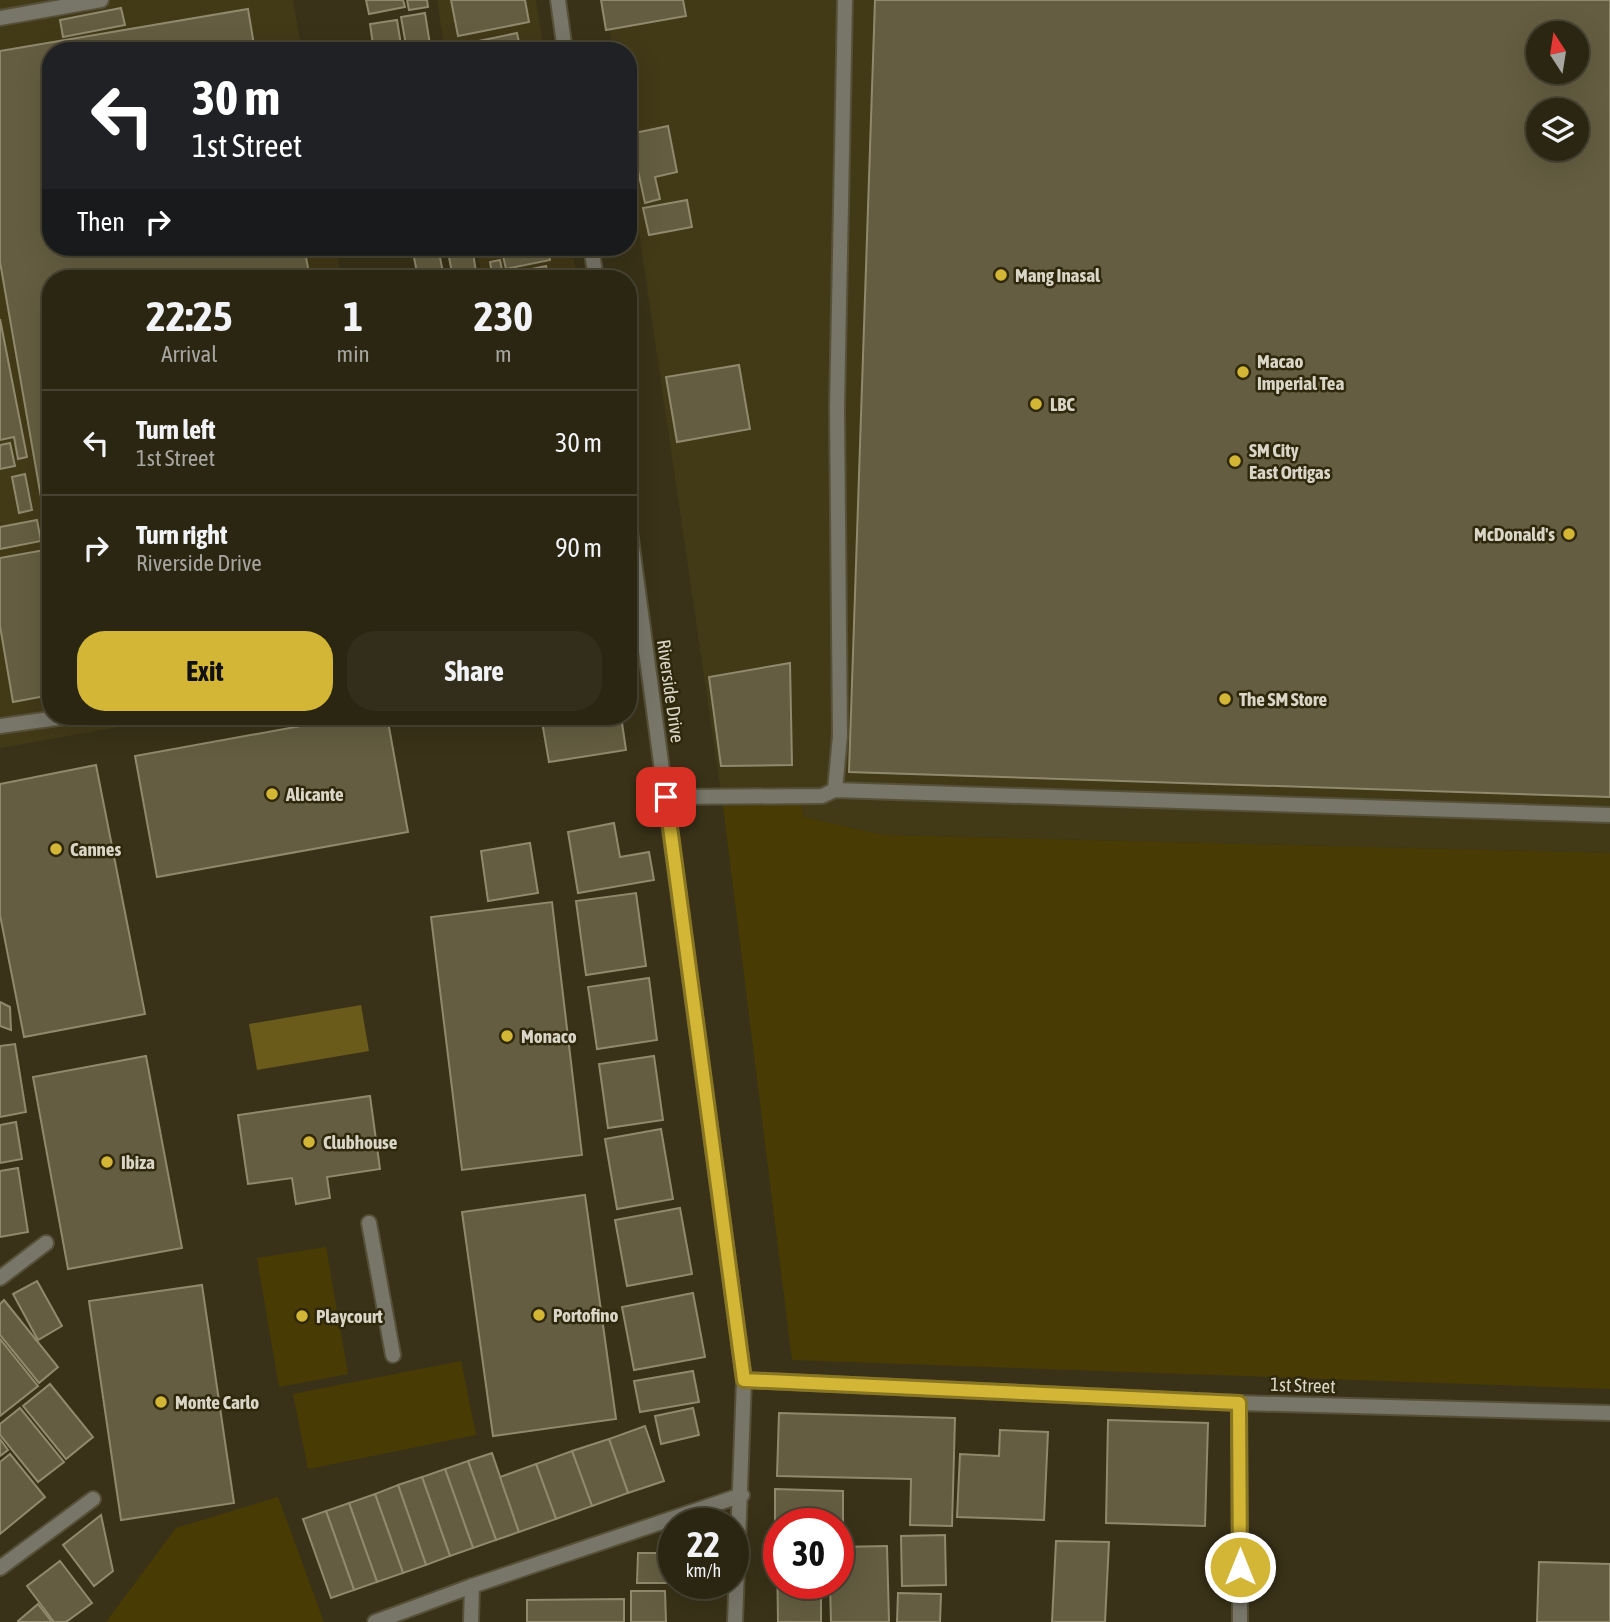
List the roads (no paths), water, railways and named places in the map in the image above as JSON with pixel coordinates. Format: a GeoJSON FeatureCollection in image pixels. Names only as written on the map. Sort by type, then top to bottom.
{"type":"FeatureCollection","features":[{"type":"Feature","properties":{"kind":"street"},"geometry":{"type":"LineString","coordinates":[[0,18],[63,3],[101,0]]}},
{"type":"Feature","properties":{"kind":"street"},"geometry":{"type":"LineString","coordinates":[[558,0],[564,42]]}},
{"type":"Feature","properties":{"kind":"street"},"geometry":{"type":"LineString","coordinates":[[835,790],[840,736],[837,408],[845,0]]}},
{"type":"Feature","properties":{"kind":"street","name":"Riverside Drive"},"geometry":{"type":"LineString","coordinates":[[637,583],[744,1380],[742,1495],[735,1622]]}},
{"type":"Feature","properties":{"kind":"street"},"geometry":{"type":"LineString","coordinates":[[0,726],[42,720]]}},
{"type":"Feature","properties":{"kind":"street"},"geometry":{"type":"LineString","coordinates":[[666,797],[822,796],[835,790],[1610,815]]}},
{"type":"Feature","properties":{"kind":"street"},"geometry":{"type":"LineString","coordinates":[[369,1223],[393,1355]]}},
{"type":"Feature","properties":{"kind":"street"},"geometry":{"type":"LineString","coordinates":[[0,1278],[46,1243]]}},
{"type":"Feature","properties":{"kind":"street","name":"1st Street"},"geometry":{"type":"LineString","coordinates":[[744,1380],[1239,1403],[1610,1413]]}},
{"type":"Feature","properties":{"kind":"street"},"geometry":{"type":"LineString","coordinates":[[1239,1403],[1240,1622]]}},
{"type":"Feature","properties":{"kind":"street"},"geometry":{"type":"LineString","coordinates":[[375,1622],[472,1586],[742,1495]]}},
{"type":"Feature","properties":{"kind":"street"},"geometry":{"type":"LineString","coordinates":[[0,1567],[93,1499]]}},
{"type":"Feature","properties":{"kind":"street"},"geometry":{"type":"LineString","coordinates":[[471,1622],[472,1586]]}},
{"type":"Feature","properties":{"kind":"place","name":"Mang Inasal"},"geometry":{"type":"Point","coordinates":[1001,275]}},
{"type":"Feature","properties":{"kind":"place","name":"Macao Imperial Tea"},"geometry":{"type":"Point","coordinates":[1243,372]}},
{"type":"Feature","properties":{"kind":"place","name":"LBC"},"geometry":{"type":"Point","coordinates":[1036,404]}},
{"type":"Feature","properties":{"kind":"place","name":"SM City East Ortigas"},"geometry":{"type":"Point","coordinates":[1235,461]}},
{"type":"Feature","properties":{"kind":"place","name":"McDonald's"},"geometry":{"type":"Point","coordinates":[1569,534]}},
{"type":"Feature","properties":{"kind":"place","name":"The SM Store"},"geometry":{"type":"Point","coordinates":[1225,699]}},
{"type":"Feature","properties":{"kind":"place","name":"Alicante"},"geometry":{"type":"Point","coordinates":[272,794]}},
{"type":"Feature","properties":{"kind":"place","name":"Cannes"},"geometry":{"type":"Point","coordinates":[56,849]}},
{"type":"Feature","properties":{"kind":"place","name":"Monaco"},"geometry":{"type":"Point","coordinates":[507,1036]}},
{"type":"Feature","properties":{"kind":"place","name":"Clubhouse"},"geometry":{"type":"Point","coordinates":[309,1142]}},
{"type":"Feature","properties":{"kind":"place","name":"Ibiza"},"geometry":{"type":"Point","coordinates":[107,1162]}},
{"type":"Feature","properties":{"kind":"place","name":"Portofino"},"geometry":{"type":"Point","coordinates":[539,1315]}},
{"type":"Feature","properties":{"kind":"place","name":"Playcourt"},"geometry":{"type":"Point","coordinates":[302,1316]}},
{"type":"Feature","properties":{"kind":"place","name":"Monte Carlo"},"geometry":{"type":"Point","coordinates":[161,1402]}}]}
